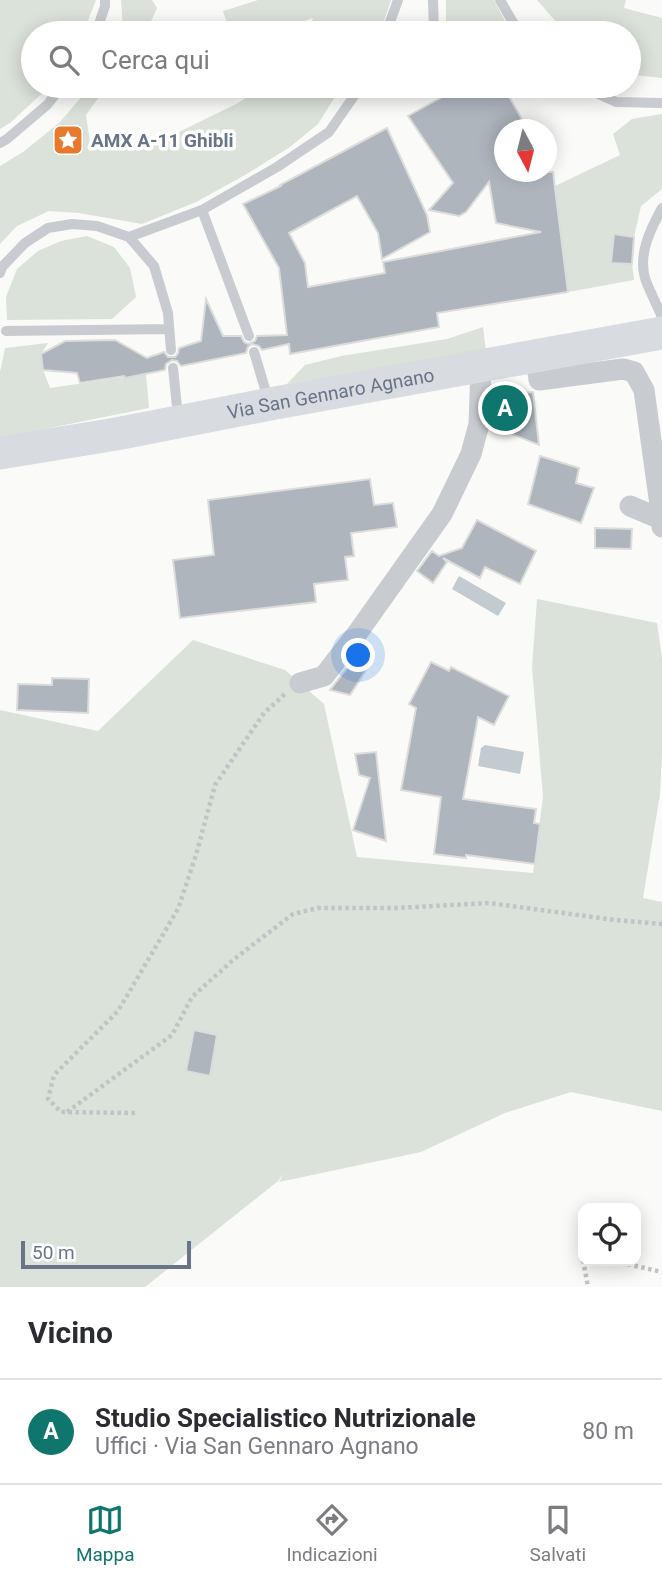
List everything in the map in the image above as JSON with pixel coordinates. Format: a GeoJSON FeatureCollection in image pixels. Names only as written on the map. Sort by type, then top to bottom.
{"type":"FeatureCollection","features":[{"type":"Feature","properties":{"kind":"main road","name":"Via San Gennaro Agnano"},"geometry":{"type":"LineString","coordinates":[[0,453],[662,333]]}},
{"type":"Feature","properties":{"kind":"street"},"geometry":{"type":"LineString","coordinates":[[536,357],[539,380],[623,369],[634,372],[644,390],[662,522]]}},
{"type":"Feature","properties":{"kind":"street"},"geometry":{"type":"LineString","coordinates":[[300,683],[324,676],[442,514],[471,454],[478,424],[481,366]]}},
{"type":"Feature","properties":{"kind":"street"},"geometry":{"type":"LineString","coordinates":[[630,506],[662,522]]}},
{"type":"Feature","properties":{"kind":"lane"},"geometry":{"type":"LineString","coordinates":[[100,21],[105,0]]}},
{"type":"Feature","properties":{"kind":"lane"},"geometry":{"type":"LineString","coordinates":[[390,21],[398,0]]}},
{"type":"Feature","properties":{"kind":"lane"},"geometry":{"type":"LineString","coordinates":[[433,0],[434,21]]}},
{"type":"Feature","properties":{"kind":"lane"},"geometry":{"type":"LineString","coordinates":[[500,0],[512,21]]}},
{"type":"Feature","properties":{"kind":"lane"},"geometry":{"type":"LineString","coordinates":[[0,144],[53,98]]}},
{"type":"Feature","properties":{"kind":"lane"},"geometry":{"type":"LineString","coordinates":[[129,237],[202,210],[277,167],[329,132],[353,98]]}},
{"type":"Feature","properties":{"kind":"lane"},"geometry":{"type":"LineString","coordinates":[[607,98],[616,102],[662,103]]}},
{"type":"Feature","properties":{"kind":"lane"},"geometry":{"type":"LineString","coordinates":[[662,208],[651,228],[643,255],[645,278],[662,317]]}},
{"type":"Feature","properties":{"kind":"lane"},"geometry":{"type":"LineString","coordinates":[[202,210],[249,336]]}},
{"type":"Feature","properties":{"kind":"lane"},"geometry":{"type":"LineString","coordinates":[[0,273],[2,267],[25,243],[47,228],[72,224],[97,226],[129,237],[154,266],[167,313],[171,350]]}},
{"type":"Feature","properties":{"kind":"lane"},"geometry":{"type":"LineString","coordinates":[[6,331],[169,329]]}},
{"type":"Feature","properties":{"kind":"lane"},"geometry":{"type":"LineString","coordinates":[[254,352],[270,404]]}},
{"type":"Feature","properties":{"kind":"lane"},"geometry":{"type":"LineString","coordinates":[[173,368],[179,422]]}},
{"type":"Feature","properties":{"kind":"path"},"geometry":{"type":"LineString","coordinates":[[135,1113],[61,1112],[48,1099],[54,1075],[118,1011],[178,909],[215,785],[264,713],[281,696],[300,683]]}},
{"type":"Feature","properties":{"kind":"path"},"geometry":{"type":"LineString","coordinates":[[67,1112],[172,1035],[192,996],[233,960],[293,914],[317,908],[396,908],[489,903],[662,924]]}},
{"type":"Feature","properties":{"kind":"path"},"geometry":{"type":"LineString","coordinates":[[584,1266],[588,1287]]}},
{"type":"Feature","properties":{"kind":"path"},"geometry":{"type":"LineString","coordinates":[[636,1266],[662,1272]]}},
{"type":"Feature","properties":{"kind":"shaded area"},"geometry":{"type":"Polygon","coordinates":[[[0,0],[96,0],[88,21],[21,21],[21,98],[37,98],[0,129],[0,0]]]}},
{"type":"Feature","properties":{"kind":"shaded area"},"geometry":{"type":"Polygon","coordinates":[[[121,0],[152,0],[157,8],[151,21],[122,21],[121,0]]]}},
{"type":"Feature","properties":{"kind":"shaded area"},"geometry":{"type":"Polygon","coordinates":[[[258,0],[391,0],[384,21],[312,21],[313,18],[304,21],[226,21],[223,11],[258,0]]]}},
{"type":"Feature","properties":{"kind":"shaded area"},"geometry":{"type":"Polygon","coordinates":[[[446,0],[494,0],[505,21],[446,21],[446,0]]]}},
{"type":"Feature","properties":{"kind":"shaded area"},"geometry":{"type":"Polygon","coordinates":[[[537,0],[626,0],[624,8],[662,18],[662,78],[641,76],[641,21],[555,21],[537,0]]]}},
{"type":"Feature","properties":{"kind":"shaded area"},"geometry":{"type":"Polygon","coordinates":[[[81,98],[98,98],[86,115],[91,149],[146,143],[179,132],[246,98],[334,98],[318,124],[290,147],[196,202],[142,224],[79,213],[49,211],[17,226],[0,244],[0,166],[23,152],[59,123],[81,98]]]}},
{"type":"Feature","properties":{"kind":"shaded area"},"geometry":{"type":"Polygon","coordinates":[[[662,114],[662,189],[641,206],[634,237],[615,235],[612,262],[632,264],[634,280],[568,292],[555,186],[620,155],[613,134],[632,119],[662,114]]]}},
{"type":"Feature","properties":{"kind":"shaded area"},"geometry":{"type":"Polygon","coordinates":[[[87,236],[114,247],[130,268],[136,297],[112,319],[7,320],[6,297],[17,269],[38,251],[61,241],[87,236]]]}},
{"type":"Feature","properties":{"kind":"shaded area"},"geometry":{"type":"Polygon","coordinates":[[[483,327],[486,351],[287,384],[305,365],[341,356],[447,339],[483,327]]]}},
{"type":"Feature","properties":{"kind":"shaded area"},"geometry":{"type":"Polygon","coordinates":[[[48,343],[41,354],[43,370],[50,388],[146,374],[149,408],[0,438],[0,372],[5,348],[48,343]]]}},
{"type":"Feature","properties":{"kind":"shaded area"},"geometry":{"type":"Polygon","coordinates":[[[459,576],[506,603],[498,616],[452,589],[459,576]]]}},
{"type":"Feature","properties":{"kind":"shaded area"},"geometry":{"type":"Polygon","coordinates":[[[537,599],[657,623],[662,659],[662,757],[660,794],[643,898],[662,902],[662,1111],[571,1092],[505,1113],[421,1152],[279,1182],[284,1173],[278,1181],[145,1287],[0,1287],[0,710],[98,731],[193,640],[285,670],[324,704],[357,857],[533,873],[543,797],[532,667],[537,599]]]}},
{"type":"Feature","properties":{"kind":"shaded area"},"geometry":{"type":"Polygon","coordinates":[[[485,745],[524,752],[520,774],[478,766],[481,748],[485,745]]]}},
{"type":"Feature","properties":{"kind":"building"},"geometry":{"type":"Polygon","coordinates":[[[440,98],[510,98],[522,119],[494,119],[494,182],[554,182],[568,292],[437,313],[439,327],[290,354],[289,344],[262,350],[252,344],[246,353],[181,366],[172,360],[166,364],[165,370],[80,383],[77,373],[43,370],[41,354],[65,341],[115,340],[147,358],[164,352],[168,357],[175,357],[179,348],[201,341],[206,299],[223,336],[241,336],[248,344],[255,341],[257,336],[287,335],[279,268],[243,204],[387,128],[427,215],[430,232],[382,259],[378,233],[357,196],[289,233],[305,263],[308,287],[385,273],[383,262],[541,232],[496,223],[489,182],[466,212],[459,216],[429,210],[453,183],[408,116],[440,98]]]}},
{"type":"Feature","properties":{"kind":"building"},"geometry":{"type":"Polygon","coordinates":[[[614,234],[634,237],[632,264],[611,263],[614,234]]]}},
{"type":"Feature","properties":{"kind":"building"},"geometry":{"type":"Polygon","coordinates":[[[533,392],[539,445],[492,426],[493,396],[533,392]]]}},
{"type":"Feature","properties":{"kind":"building"},"geometry":{"type":"Polygon","coordinates":[[[540,456],[579,468],[576,483],[594,488],[581,523],[528,504],[540,456]]]}},
{"type":"Feature","properties":{"kind":"building"},"geometry":{"type":"Polygon","coordinates":[[[370,479],[374,505],[393,503],[397,527],[351,533],[354,556],[345,557],[348,580],[314,584],[316,602],[180,618],[173,560],[214,555],[208,500],[370,479]]]}},
{"type":"Feature","properties":{"kind":"building"},"geometry":{"type":"Polygon","coordinates":[[[477,520],[536,551],[520,584],[485,567],[480,578],[443,558],[447,562],[433,583],[417,571],[432,551],[439,556],[462,548],[477,520]]]}},
{"type":"Feature","properties":{"kind":"building"},"geometry":{"type":"Polygon","coordinates":[[[595,528],[632,529],[631,549],[595,548],[595,528]]]}},
{"type":"Feature","properties":{"kind":"building"},"geometry":{"type":"Polygon","coordinates":[[[358,654],[370,664],[350,695],[330,690],[358,654]]]}},
{"type":"Feature","properties":{"kind":"building"},"geometry":{"type":"Polygon","coordinates":[[[431,662],[449,671],[451,667],[509,696],[494,725],[478,717],[463,799],[536,809],[534,823],[540,824],[535,864],[466,855],[466,858],[434,854],[441,797],[401,790],[416,708],[409,704],[431,662]]]}},
{"type":"Feature","properties":{"kind":"building"},"geometry":{"type":"Polygon","coordinates":[[[52,678],[89,679],[88,713],[17,710],[18,684],[52,685],[52,678]]]}},
{"type":"Feature","properties":{"kind":"building"},"geometry":{"type":"Polygon","coordinates":[[[376,752],[386,841],[353,830],[370,778],[359,775],[355,754],[376,752]]]}},
{"type":"Feature","properties":{"kind":"building"},"geometry":{"type":"Polygon","coordinates":[[[194,1030],[217,1035],[210,1076],[186,1071],[194,1030]]]}},
{"type":"Feature","properties":{"kind":"place","name":"AMX A-11 Ghibli"},"geometry":{"type":"Point","coordinates":[68,140]}},
{"type":"Feature","properties":{"kind":"place","name":"Studio Specialistico Nutrizionale"},"geometry":{"type":"Point","coordinates":[505,408]}}]}
